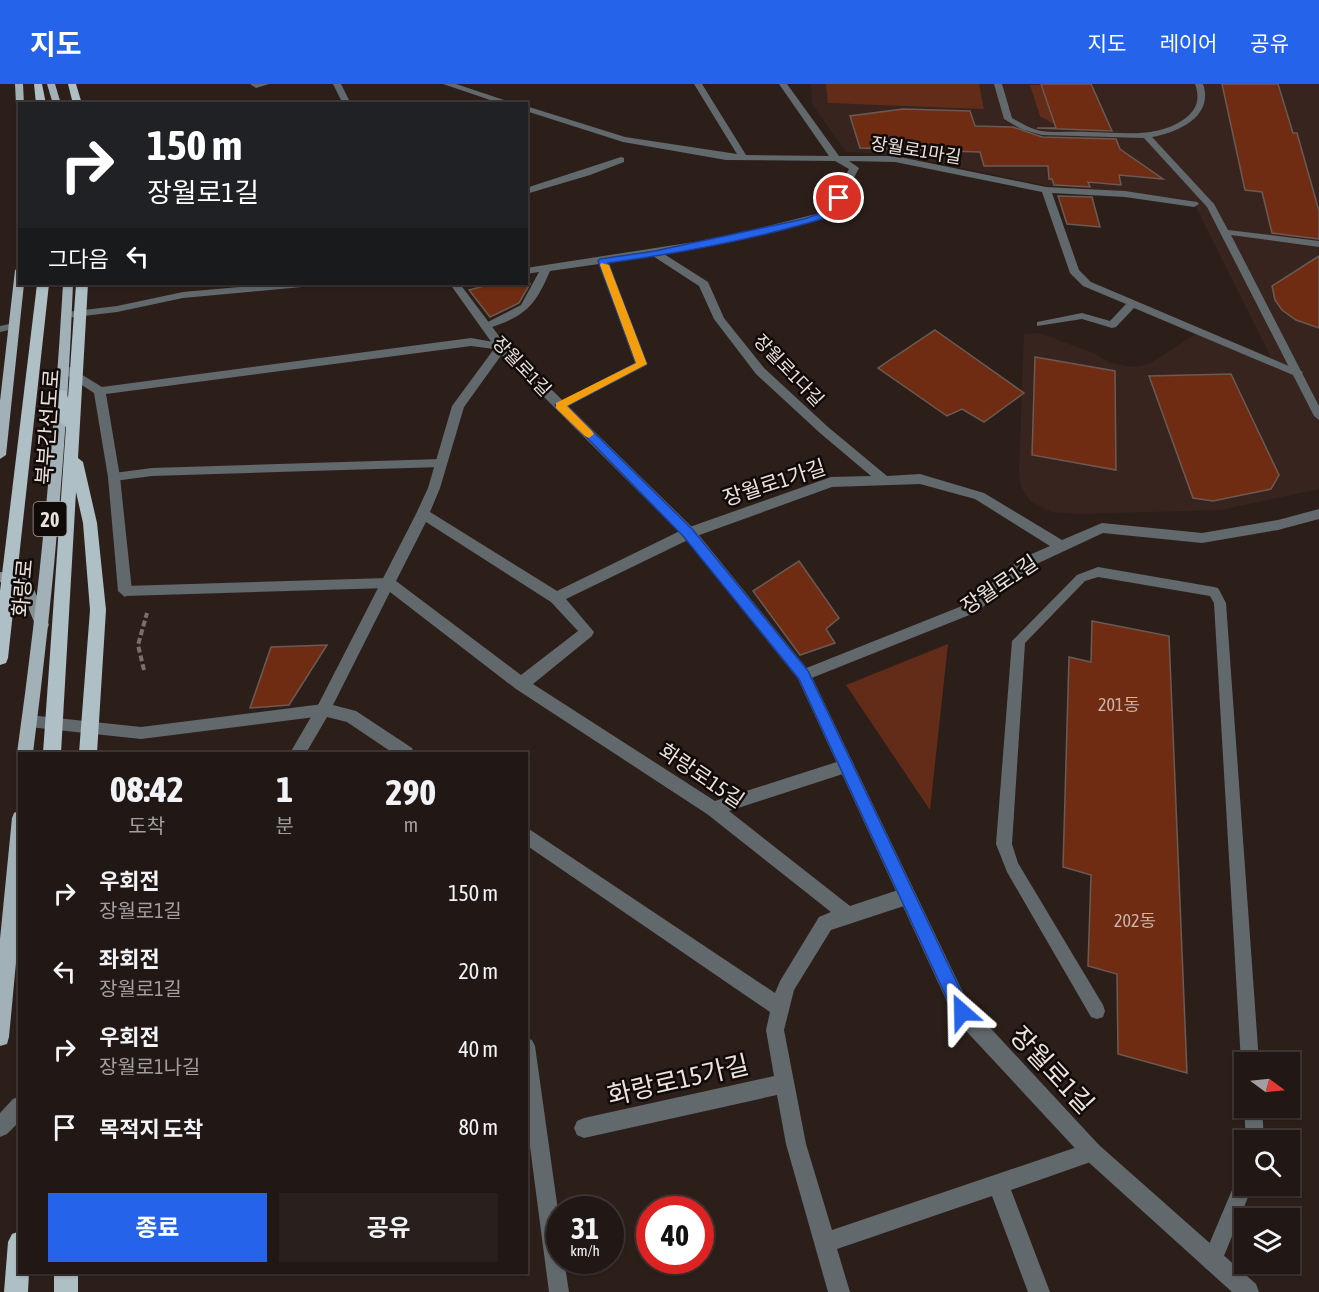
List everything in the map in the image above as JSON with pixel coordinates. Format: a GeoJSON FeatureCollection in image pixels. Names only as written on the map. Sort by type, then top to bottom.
{"type":"FeatureCollection","features":[{"type":"Feature","properties":{"kind":"highway"},"geometry":{"type":"LineString","coordinates":[[38,84],[41,102]]}},
{"type":"Feature","properties":{"kind":"highway"},"geometry":{"type":"LineString","coordinates":[[72,84],[77,102]]}},
{"type":"Feature","properties":{"kind":"highway","name":"북부간선도로"},"geometry":{"type":"LineString","coordinates":[[0,658],[43,285]]}},
{"type":"Feature","properties":{"kind":"highway","name":"북부간선도로"},"geometry":{"type":"LineString","coordinates":[[52,752],[82,285]]}},
{"type":"Feature","properties":{"kind":"highway"},"geometry":{"type":"LineString","coordinates":[[61,394],[90,523],[98,610],[88,752]]}},
{"type":"Feature","properties":{"kind":"highway"},"geometry":{"type":"LineString","coordinates":[[16,1292],[18,1267]]}},
{"type":"Feature","properties":{"kind":"highway"},"geometry":{"type":"LineString","coordinates":[[66,1274],[66,1292]]}},
{"type":"Feature","properties":{"kind":"main road"},"geometry":{"type":"LineString","coordinates":[[19,84],[20,102]]}},
{"type":"Feature","properties":{"kind":"main road"},"geometry":{"type":"LineString","coordinates":[[51,84],[56,102]]}},
{"type":"Feature","properties":{"kind":"main road"},"geometry":{"type":"LineString","coordinates":[[0,455],[18,285]]}},
{"type":"Feature","properties":{"kind":"main road","name":"화랑로"},"geometry":{"type":"LineString","coordinates":[[25,752],[42,625],[64,367],[68,285]]}},
{"type":"Feature","properties":{"kind":"main road"},"geometry":{"type":"LineString","coordinates":[[0,578],[11,578],[25,584],[42,625]]}},
{"type":"Feature","properties":{"kind":"main road"},"geometry":{"type":"LineString","coordinates":[[0,1037],[18,840]]}},
{"type":"Feature","properties":{"kind":"street"},"geometry":{"type":"LineString","coordinates":[[254,84],[256,86],[265,84]]}},
{"type":"Feature","properties":{"kind":"street"},"geometry":{"type":"LineString","coordinates":[[337,84],[346,102]]}},
{"type":"Feature","properties":{"kind":"street"},"geometry":{"type":"LineString","coordinates":[[447,84],[506,102]]}},
{"type":"Feature","properties":{"kind":"street"},"geometry":{"type":"LineString","coordinates":[[698,84],[743,157]]}},
{"type":"Feature","properties":{"kind":"street"},"geometry":{"type":"LineString","coordinates":[[528,271],[655,253],[806,221],[832,213],[854,168],[835,157],[783,84]]}},
{"type":"Feature","properties":{"kind":"street","name":"장월로1마길"},"geometry":{"type":"LineString","coordinates":[[528,109],[623,139],[726,157],[895,159],[1046,190],[1125,194],[1194,204]]}},
{"type":"Feature","properties":{"kind":"street"},"geometry":{"type":"LineString","coordinates":[[528,190],[621,160]]}},
{"type":"Feature","properties":{"kind":"street"},"geometry":{"type":"LineString","coordinates":[[1046,190],[1074,271],[1087,284],[1297,372]]}},
{"type":"Feature","properties":{"kind":"street","name":"장월로1다길"},"geometry":{"type":"LineString","coordinates":[[655,253],[704,284],[719,319],[760,371],[824,430],[884,480]]}},
{"type":"Feature","properties":{"kind":"street","name":"장월로1길"},"geometry":{"type":"LineString","coordinates":[[560,405],[641,364],[603,261]]}},
{"type":"Feature","properties":{"kind":"street","name":"장월로1길"},"geometry":{"type":"LineString","coordinates":[[485,326],[526,308],[546,269]]}},
{"type":"Feature","properties":{"kind":"street"},"geometry":{"type":"LineString","coordinates":[[67,315],[117,309],[183,295],[291,285]]}},
{"type":"Feature","properties":{"kind":"street","name":"장월로1길"},"geometry":{"type":"LineString","coordinates":[[459,285],[501,347],[689,533],[804,675],[962,1012],[1092,1152],[1248,1292]]}},
{"type":"Feature","properties":{"kind":"street"},"geometry":{"type":"LineString","coordinates":[[1041,324],[1082,316],[1112,325],[1133,303]]}},
{"type":"Feature","properties":{"kind":"street"},"geometry":{"type":"LineString","coordinates":[[0,329],[14,326]]}},
{"type":"Feature","properties":{"kind":"street"},"geometry":{"type":"LineString","coordinates":[[64,367],[100,391],[471,342],[501,347],[458,406],[423,514],[323,710],[299,752]]}},
{"type":"Feature","properties":{"kind":"street"},"geometry":{"type":"LineString","coordinates":[[100,391],[114,477],[125,591]]}},
{"type":"Feature","properties":{"kind":"street","name":"장월로1가길"},"geometry":{"type":"LineString","coordinates":[[689,533],[831,482],[920,479],[979,496],[1061,546]]}},
{"type":"Feature","properties":{"kind":"street"},"geometry":{"type":"LineString","coordinates":[[423,514],[556,598],[587,632],[521,684]]}},
{"type":"Feature","properties":{"kind":"street"},"geometry":{"type":"LineString","coordinates":[[1061,546],[1102,528],[1202,538],[1278,525],[1319,514]]}},
{"type":"Feature","properties":{"kind":"street"},"geometry":{"type":"LineString","coordinates":[[556,598],[689,533]]}},
{"type":"Feature","properties":{"kind":"street","name":"장월로1길"},"geometry":{"type":"LineString","coordinates":[[804,675],[972,608],[1025,563],[1061,546]]}},
{"type":"Feature","properties":{"kind":"street","name":"화랑로15길"},"geometry":{"type":"LineString","coordinates":[[388,583],[521,684],[713,809],[848,915]]}},
{"type":"Feature","properties":{"kind":"street"},"geometry":{"type":"LineString","coordinates":[[323,710],[351,716],[405,752]]}},
{"type":"Feature","properties":{"kind":"street"},"geometry":{"type":"LineString","coordinates":[[713,809],[846,766]]}},
{"type":"Feature","properties":{"kind":"street"},"geometry":{"type":"LineString","coordinates":[[528,836],[781,1008]]}},
{"type":"Feature","properties":{"kind":"street"},"geometry":{"type":"LineString","coordinates":[[839,1292],[796,1144],[775,1030],[786,987],[825,923],[907,896]]}},
{"type":"Feature","properties":{"kind":"street","name":"화랑로15가길"},"geometry":{"type":"LineString","coordinates":[[584,1128],[785,1083]]}},
{"type":"Feature","properties":{"kind":"street"},"geometry":{"type":"LineString","coordinates":[[0,1127],[18,1108]]}},
{"type":"Feature","properties":{"kind":"street"},"geometry":{"type":"LineString","coordinates":[[825,1243],[1092,1152]]}},
{"type":"Feature","properties":{"kind":"street"},"geometry":{"type":"LineString","coordinates":[[998,1184],[1040,1292]]}},
{"type":"Feature","properties":{"kind":"lane"},"geometry":{"type":"LineString","coordinates":[[998,84],[1008,118],[1023,128],[1043,133],[1147,136],[1169,131],[1184,124],[1197,113],[1202,101],[1199,84]]}},
{"type":"Feature","properties":{"kind":"lane"},"geometry":{"type":"LineString","coordinates":[[1147,136],[1211,206],[1319,416]]}},
{"type":"Feature","properties":{"kind":"lane"},"geometry":{"type":"LineString","coordinates":[[1194,204],[1211,206]]}},
{"type":"Feature","properties":{"kind":"lane"},"geometry":{"type":"LineString","coordinates":[[1224,232],[1319,244]]}},
{"type":"Feature","properties":{"kind":"lane"},"geometry":{"type":"LineString","coordinates":[[114,477],[152,472],[441,463]]}},
{"type":"Feature","properties":{"kind":"lane"},"geometry":{"type":"LineString","coordinates":[[1097,1011],[1012,867],[1004,844],[1019,640],[1081,578],[1098,572],[1214,592],[1220,603],[1249,1052]]}},
{"type":"Feature","properties":{"kind":"lane"},"geometry":{"type":"LineString","coordinates":[[125,591],[388,583]]}},
{"type":"Feature","properties":{"kind":"lane"},"geometry":{"type":"LineString","coordinates":[[29,720],[141,733],[323,710]]}},
{"type":"Feature","properties":{"kind":"lane"},"geometry":{"type":"LineString","coordinates":[[528,1061],[559,1292]]}},
{"type":"Feature","properties":{"kind":"lane"},"geometry":{"type":"LineString","coordinates":[[1212,1261],[1240,1196]]}},
{"type":"Feature","properties":{"kind":"path"},"geometry":{"type":"LineString","coordinates":[[144,670],[138,645],[147,612]]}},
{"type":"Feature","properties":{"kind":"shaded area"},"geometry":{"type":"Polygon","coordinates":[[[811,84],[1319,84],[1319,489],[1221,510],[1077,514],[1051,512],[1030,501],[1021,487],[1019,473],[1024,334],[1039,333],[1096,354],[1110,363],[1133,367],[1149,364],[1201,331],[1273,361],[1193,201],[1123,191],[1049,186],[895,154],[846,152],[812,104],[811,84]]]}},
{"type":"Feature","properties":{"kind":"shaded area"},"geometry":{"type":"Polygon","coordinates":[[[826,84],[979,84],[984,109],[828,103],[826,84]]]}},
{"type":"Feature","properties":{"kind":"shaded area"},"geometry":{"type":"Polygon","coordinates":[[[1030,85],[1041,85],[1055,125],[1040,116],[1030,85]]]}},
{"type":"Feature","properties":{"kind":"shaded area"},"geometry":{"type":"Polygon","coordinates":[[[948,644],[930,810],[846,685],[948,644]]]}},
{"type":"Feature","properties":{"kind":"building"},"geometry":{"type":"Polygon","coordinates":[[[1041,84],[1091,84],[1112,131],[1037,128],[1056,128],[1041,84]]]}},
{"type":"Feature","properties":{"kind":"building"},"geometry":{"type":"Polygon","coordinates":[[[1222,84],[1278,84],[1293,133],[1297,133],[1319,211],[1319,239],[1272,233],[1262,192],[1245,190],[1222,84]]]}},
{"type":"Feature","properties":{"kind":"building"},"geometry":{"type":"Polygon","coordinates":[[[903,109],[970,111],[975,126],[1013,127],[1042,137],[1116,139],[1120,149],[1163,179],[1119,175],[1121,185],[1088,182],[1090,187],[1054,185],[1052,179],[1049,179],[1048,166],[984,166],[980,152],[860,148],[850,116],[903,109]]]}},
{"type":"Feature","properties":{"kind":"building"},"geometry":{"type":"Polygon","coordinates":[[[1058,196],[1092,197],[1100,227],[1067,224],[1058,196]]]}},
{"type":"Feature","properties":{"kind":"building"},"geometry":{"type":"Polygon","coordinates":[[[1319,256],[1319,328],[1296,320],[1282,310],[1275,300],[1272,286],[1319,256]]]}},
{"type":"Feature","properties":{"kind":"building"},"geometry":{"type":"Polygon","coordinates":[[[530,284],[519,303],[490,317],[469,290],[488,285],[530,284]]]}},
{"type":"Feature","properties":{"kind":"building"},"geometry":{"type":"Polygon","coordinates":[[[935,330],[1024,393],[984,422],[962,409],[947,416],[878,368],[935,330]]]}},
{"type":"Feature","properties":{"kind":"building"},"geometry":{"type":"Polygon","coordinates":[[[1035,357],[1115,371],[1116,470],[1032,455],[1035,357]]]}},
{"type":"Feature","properties":{"kind":"building"},"geometry":{"type":"Polygon","coordinates":[[[1231,374],[1279,475],[1271,489],[1213,501],[1193,498],[1149,376],[1231,374]]]}},
{"type":"Feature","properties":{"kind":"building"},"geometry":{"type":"Polygon","coordinates":[[[799,561],[839,618],[826,629],[835,643],[800,655],[753,591],[799,561]]]}},
{"type":"Feature","properties":{"kind":"building"},"geometry":{"type":"Polygon","coordinates":[[[1092,621],[1169,636],[1187,1073],[1118,1054],[1117,974],[1088,966],[1091,875],[1063,867],[1069,657],[1091,662],[1092,621]]]}},
{"type":"Feature","properties":{"kind":"building"},"geometry":{"type":"Polygon","coordinates":[[[327,645],[289,705],[250,708],[271,647],[327,645]]]}},
{"type":"Feature","properties":{"kind":"slow traffic"},"geometry":{"type":"LineString","coordinates":[[589,434],[560,405],[641,364],[604,265]]}},
{"type":"Feature","properties":{"kind":"route"},"geometry":{"type":"LineString","coordinates":[[839,198],[832,213],[806,221],[655,253],[603,261],[641,364],[560,405],[689,533],[804,675],[962,1012]]}}]}
